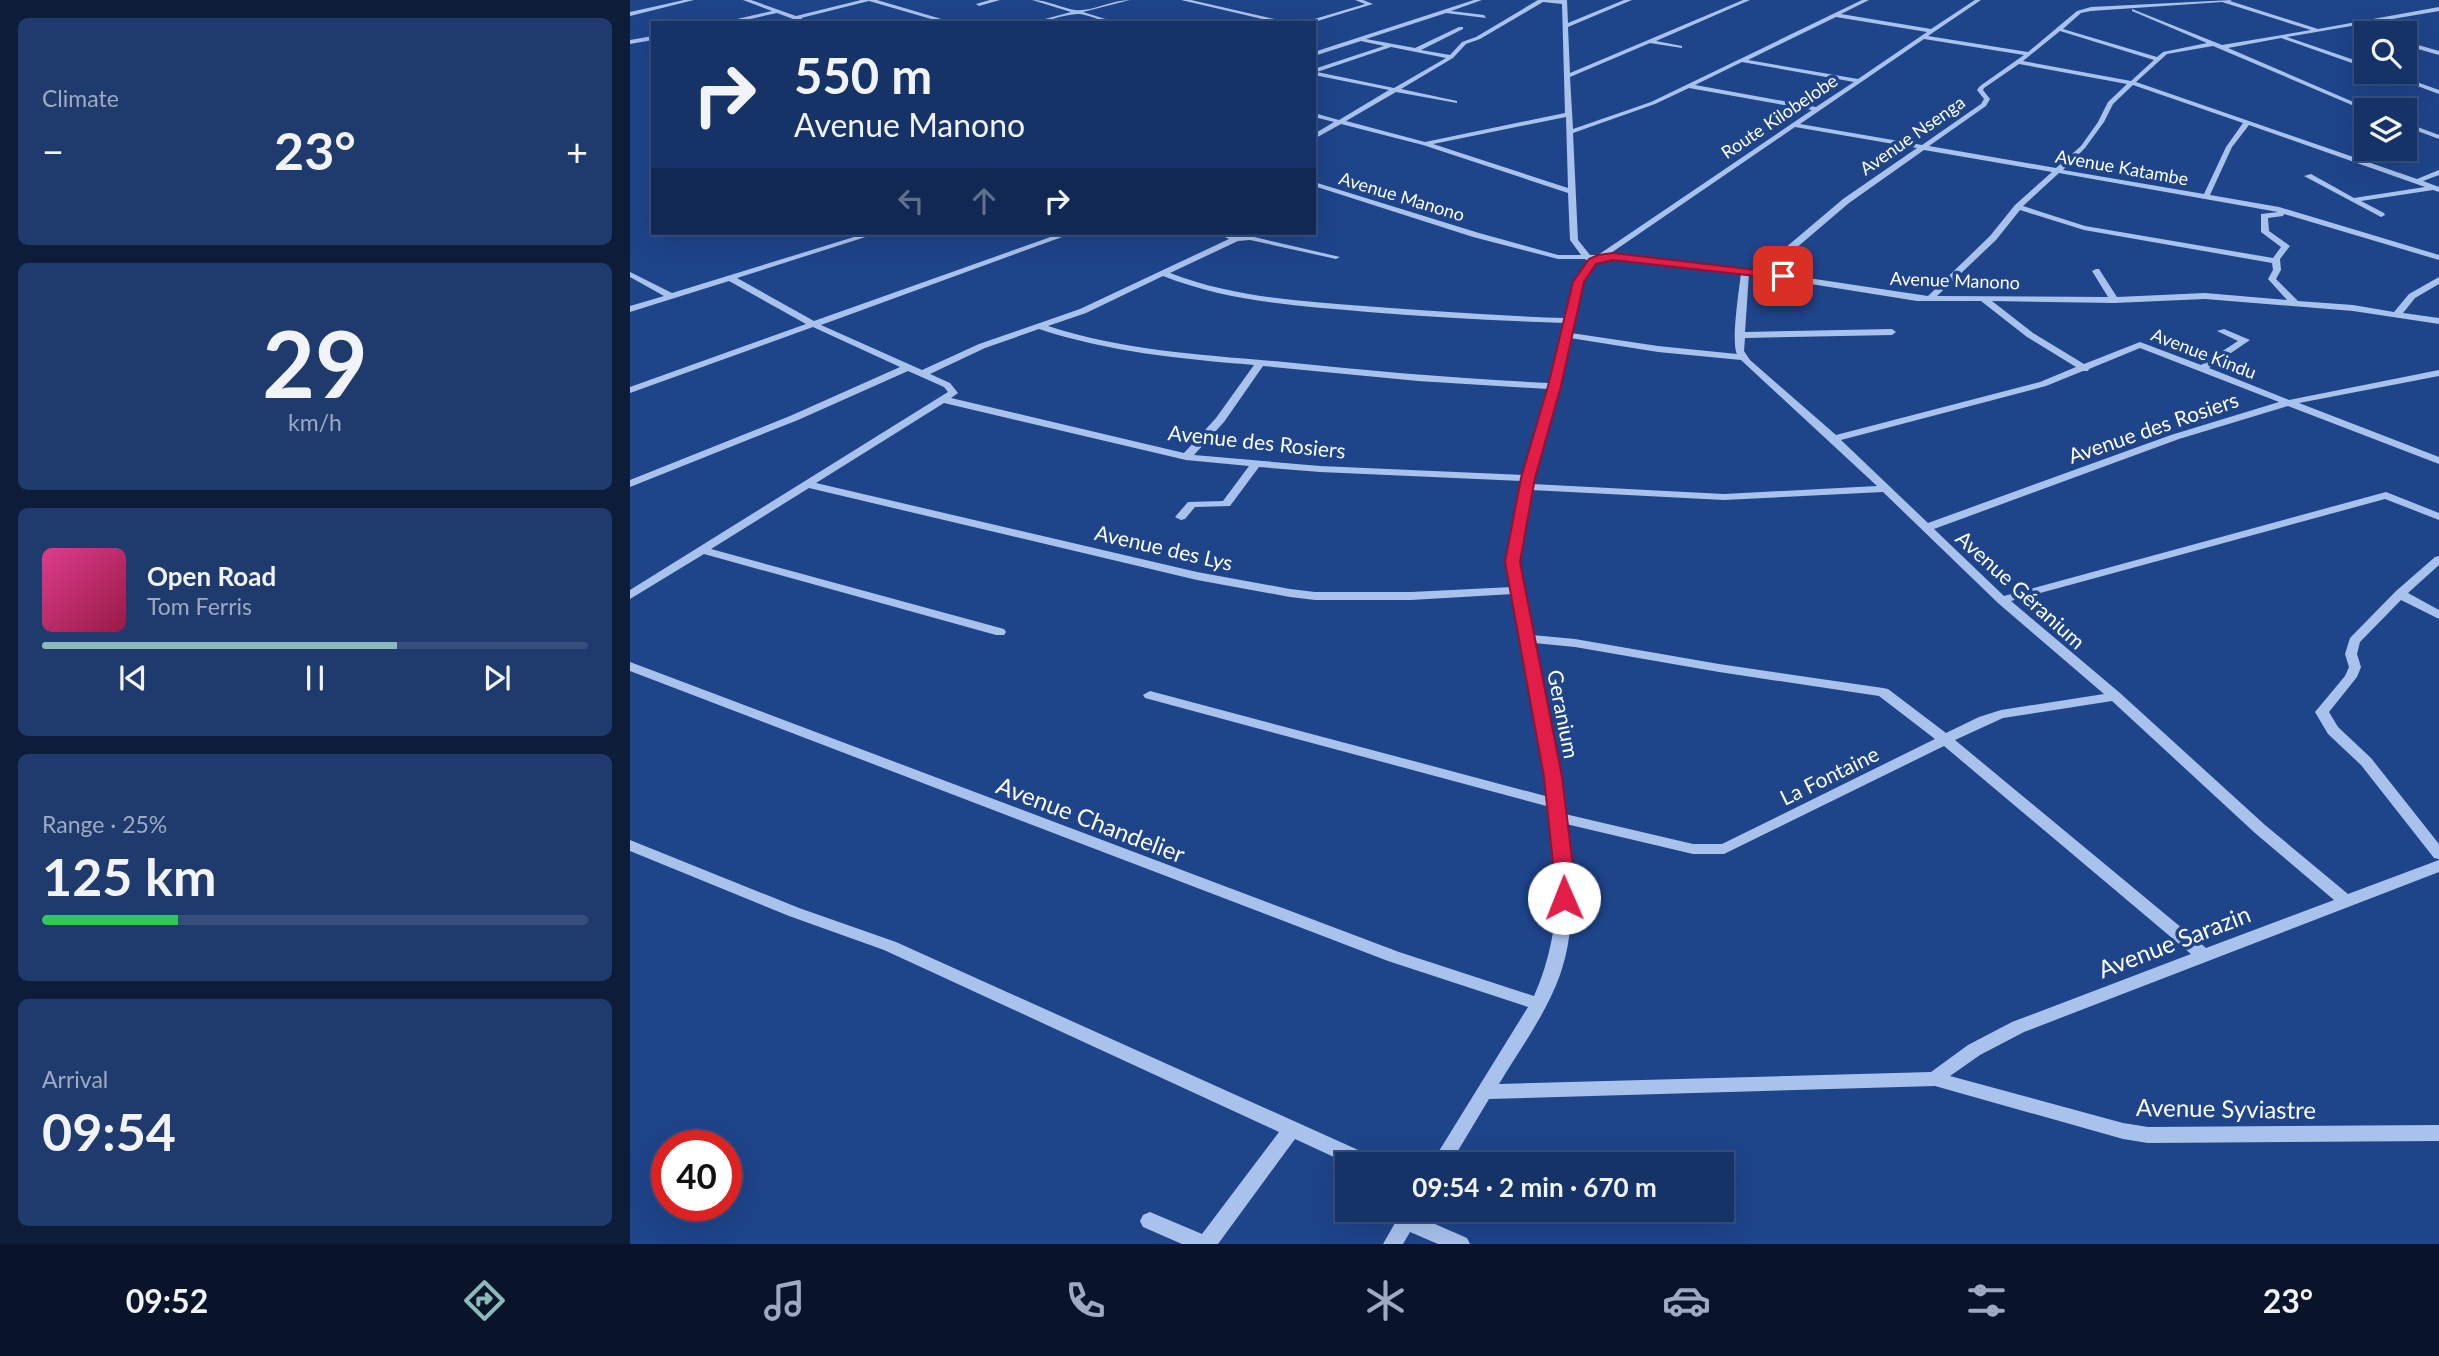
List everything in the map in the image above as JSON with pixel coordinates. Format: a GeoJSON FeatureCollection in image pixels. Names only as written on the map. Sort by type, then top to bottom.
{"type":"FeatureCollection","features":[{"type":"Feature","properties":{"kind":"street"},"geometry":{"type":"LineString","coordinates":[[630,14],[691,0]]}},
{"type":"Feature","properties":{"kind":"street"},"geometry":{"type":"LineString","coordinates":[[746,0],[803,21]]}},
{"type":"Feature","properties":{"kind":"street"},"geometry":{"type":"LineString","coordinates":[[796,18],[869,0],[945,21]]}},
{"type":"Feature","properties":{"kind":"street"},"geometry":{"type":"LineString","coordinates":[[979,4],[998,0]]}},
{"type":"Feature","properties":{"kind":"street"},"geometry":{"type":"LineString","coordinates":[[1035,0],[1108,21]]}},
{"type":"Feature","properties":{"kind":"street"},"geometry":{"type":"LineString","coordinates":[[1041,21],[1127,0]]}},
{"type":"Feature","properties":{"kind":"street"},"geometry":{"type":"LineString","coordinates":[[1184,0],[1280,21]]}},
{"type":"Feature","properties":{"kind":"street"},"geometry":{"type":"LineString","coordinates":[[1311,21],[1370,3],[1358,0]]}},
{"type":"Feature","properties":{"kind":"street"},"geometry":{"type":"LineString","coordinates":[[1316,53],[1479,0]]}},
{"type":"Feature","properties":{"kind":"street"},"geometry":{"type":"LineString","coordinates":[[1316,136],[1451,57],[1464,43],[1478,38],[1541,0],[1564,1],[1574,240],[1594,258]]}},
{"type":"Feature","properties":{"kind":"street"},"geometry":{"type":"LineString","coordinates":[[1566,26],[1629,0]]}},
{"type":"Feature","properties":{"kind":"street"},"geometry":{"type":"LineString","coordinates":[[1567,76],[1747,0]]}},
{"type":"Feature","properties":{"kind":"street"},"geometry":{"type":"LineString","coordinates":[[1570,132],[1612,119],[1690,86],[1866,0]]}},
{"type":"Feature","properties":{"kind":"street","name":"Route Kilobelobe"},"geometry":{"type":"LineString","coordinates":[[1594,258],[1978,0]]}},
{"type":"Feature","properties":{"kind":"street"},"geometry":{"type":"LineString","coordinates":[[2110,0],[2354,104]]}},
{"type":"Feature","properties":{"kind":"street"},"geometry":{"type":"LineString","coordinates":[[2221,0],[2321,31]]}},
{"type":"Feature","properties":{"kind":"street","name":"Avenue Nsenga"},"geometry":{"type":"LineString","coordinates":[[1761,273],[1846,201],[1984,104],[1987,99],[1981,89],[2083,10],[2229,0]]}},
{"type":"Feature","properties":{"kind":"street"},"geometry":{"type":"LineString","coordinates":[[1444,11],[1484,16]]}},
{"type":"Feature","properties":{"kind":"street"},"geometry":{"type":"LineString","coordinates":[[2221,47],[2439,11]]}},
{"type":"Feature","properties":{"kind":"street"},"geometry":{"type":"LineString","coordinates":[[733,21],[776,12]]}},
{"type":"Feature","properties":{"kind":"street"},"geometry":{"type":"LineString","coordinates":[[1835,15],[1932,31]]}},
{"type":"Feature","properties":{"kind":"street"},"geometry":{"type":"LineString","coordinates":[[2341,27],[2354,31]]}},
{"type":"Feature","properties":{"kind":"street"},"geometry":{"type":"LineString","coordinates":[[1415,50],[1461,28]]}},
{"type":"Feature","properties":{"kind":"street"},"geometry":{"type":"LineString","coordinates":[[2058,29],[2158,59]]}},
{"type":"Feature","properties":{"kind":"street"},"geometry":{"type":"LineString","coordinates":[[1923,37],[2029,54]]}},
{"type":"Feature","properties":{"kind":"street"},"geometry":{"type":"LineString","coordinates":[[630,42],[651,38]]}},
{"type":"Feature","properties":{"kind":"street"},"geometry":{"type":"LineString","coordinates":[[2284,38],[2354,62]]}},
{"type":"Feature","properties":{"kind":"street"},"geometry":{"type":"LineString","coordinates":[[1359,40],[1451,57]]}},
{"type":"Feature","properties":{"kind":"street"},"geometry":{"type":"LineString","coordinates":[[1650,41],[1679,47]]}},
{"type":"Feature","properties":{"kind":"street"},"geometry":{"type":"LineString","coordinates":[[1930,298],[1993,238],[2018,207],[2083,147],[2101,122],[2110,103],[2158,59],[2168,51],[2213,44]]}},
{"type":"Feature","properties":{"kind":"street"},"geometry":{"type":"LineString","coordinates":[[1316,71],[1389,46]]}},
{"type":"Feature","properties":{"kind":"street"},"geometry":{"type":"LineString","coordinates":[[2417,47],[2439,53]]}},
{"type":"Feature","properties":{"kind":"street"},"geometry":{"type":"LineString","coordinates":[[1740,60],[1860,81]]}},
{"type":"Feature","properties":{"kind":"street"},"geometry":{"type":"LineString","coordinates":[[2018,62],[2132,83],[2436,189]]}},
{"type":"Feature","properties":{"kind":"street"},"geometry":{"type":"LineString","coordinates":[[1316,72],[1455,102]]}},
{"type":"Feature","properties":{"kind":"street"},"geometry":{"type":"LineString","coordinates":[[2417,84],[2439,92]]}},
{"type":"Feature","properties":{"kind":"street"},"geometry":{"type":"LineString","coordinates":[[1690,86],[1817,109]]}},
{"type":"Feature","properties":{"kind":"street"},"geometry":{"type":"LineString","coordinates":[[1425,144],[1569,114]]}},
{"type":"Feature","properties":{"kind":"street"},"geometry":{"type":"LineString","coordinates":[[1316,115],[1425,144],[1570,191]]}},
{"type":"Feature","properties":{"kind":"street"},"geometry":{"type":"LineString","coordinates":[[2206,197],[2229,147],[2247,123]]}},
{"type":"Feature","properties":{"kind":"street","name":"Avenue Katambe"},"geometry":{"type":"LineString","coordinates":[[1795,125],[2291,214],[2439,258]]}},
{"type":"Feature","properties":{"kind":"street"},"geometry":{"type":"LineString","coordinates":[[2417,129],[2439,137]]}},
{"type":"Feature","properties":{"kind":"street"},"geometry":{"type":"LineString","coordinates":[[2418,181],[2439,172]]}},
{"type":"Feature","properties":{"kind":"street"},"geometry":{"type":"LineString","coordinates":[[2308,176],[2381,215]]}},
{"type":"Feature","properties":{"kind":"street","name":"Avenue Manono"},"geometry":{"type":"LineString","coordinates":[[1316,185],[1558,257],[1625,257],[1745,270],[1891,295],[1930,298],[2114,300],[2205,296],[2397,314],[2439,321]]}},
{"type":"Feature","properties":{"kind":"street"},"geometry":{"type":"LineString","coordinates":[[2353,200],[2436,189]]}},
{"type":"Feature","properties":{"kind":"street"},"geometry":{"type":"LineString","coordinates":[[2018,207],[2084,228],[2276,261]]}},
{"type":"Feature","properties":{"kind":"street"},"geometry":{"type":"LineString","coordinates":[[2291,214],[2264,216],[2265,232],[2286,246],[2276,261],[2277,270],[2272,279],[2296,304]]}},
{"type":"Feature","properties":{"kind":"street"},"geometry":{"type":"LineString","coordinates":[[630,309],[673,298],[868,235]]}},
{"type":"Feature","properties":{"kind":"street"},"geometry":{"type":"LineString","coordinates":[[630,390],[1063,235]]}},
{"type":"Feature","properties":{"kind":"street"},"geometry":{"type":"LineString","coordinates":[[1226,235],[1236,239]]}},
{"type":"Feature","properties":{"kind":"street"},"geometry":{"type":"LineString","coordinates":[[921,374],[982,346],[1041,327],[1166,274],[1236,239],[1250,238],[1336,257]]}},
{"type":"Feature","properties":{"kind":"street","name":"Geranium"},"geometry":{"type":"LineString","coordinates":[[1448,1152],[1539,1004],[1552,974],[1560,943],[1565,883],[1558,811],[1513,562],[1527,482],[1581,275],[1594,258]]}},
{"type":"Feature","properties":{"kind":"street"},"geometry":{"type":"LineString","coordinates":[[1744,358],[1739,351],[1739,335],[1745,270]]}},
{"type":"Feature","properties":{"kind":"street"},"geometry":{"type":"LineString","coordinates":[[2096,271],[2114,300]]}},
{"type":"Feature","properties":{"kind":"street"},"geometry":{"type":"LineString","coordinates":[[630,274],[673,298]]}},
{"type":"Feature","properties":{"kind":"street"},"geometry":{"type":"LineString","coordinates":[[1166,274],[1217,292],[1286,302],[1419,314],[1571,321]]}},
{"type":"Feature","properties":{"kind":"street"},"geometry":{"type":"LineString","coordinates":[[630,595],[810,485],[953,393],[951,387],[813,324],[732,279]]}},
{"type":"Feature","properties":{"kind":"street"},"geometry":{"type":"LineString","coordinates":[[2397,314],[2412,296],[2439,280]]}},
{"type":"Feature","properties":{"kind":"street"},"geometry":{"type":"LineString","coordinates":[[1982,298],[2030,335],[2085,369]]}},
{"type":"Feature","properties":{"kind":"street"},"geometry":{"type":"LineString","coordinates":[[1041,327],[1157,352],[1477,383],[1554,386]]}},
{"type":"Feature","properties":{"kind":"street"},"geometry":{"type":"LineString","coordinates":[[2203,368],[2245,340],[2221,331]]}},
{"type":"Feature","properties":{"kind":"street"},"geometry":{"type":"LineString","coordinates":[[1739,335],[1892,332]]}},
{"type":"Feature","properties":{"kind":"street"},"geometry":{"type":"LineString","coordinates":[[1566,335],[1744,358]]}},
{"type":"Feature","properties":{"kind":"street","name":"Avenue Kindu"},"geometry":{"type":"LineString","coordinates":[[1834,439],[2030,387],[2085,369],[2140,345],[2439,461]]}},
{"type":"Feature","properties":{"kind":"street","name":"Avenue Géranium"},"geometry":{"type":"LineString","coordinates":[[1744,358],[1834,439],[2002,600],[2115,696],[2260,828],[2346,901]]}},
{"type":"Feature","properties":{"kind":"street"},"geometry":{"type":"LineString","coordinates":[[1186,457],[1220,420],[1260,363]]}},
{"type":"Feature","properties":{"kind":"street"},"geometry":{"type":"LineString","coordinates":[[630,484],[794,418],[909,367]]}},
{"type":"Feature","properties":{"kind":"street","name":"Avenue des Rosiers"},"geometry":{"type":"LineString","coordinates":[[1925,528],[2175,438],[2287,403],[2439,373]]}},
{"type":"Feature","properties":{"kind":"street","name":"Avenue des Rosiers"},"geometry":{"type":"LineString","coordinates":[[948,398],[1186,457],[1255,465],[1527,482]]}},
{"type":"Feature","properties":{"kind":"street"},"geometry":{"type":"LineString","coordinates":[[1181,517],[1192,505],[1226,504],[1255,465]]}},
{"type":"Feature","properties":{"kind":"street"},"geometry":{"type":"LineString","coordinates":[[1527,482],[1724,497],[1884,489]]}},
{"type":"Feature","properties":{"kind":"street","name":"Avenue des Lys"},"geometry":{"type":"LineString","coordinates":[[810,485],[1197,576],[1290,593],[1315,596],[1412,596],[1517,590]]}},
{"type":"Feature","properties":{"kind":"street"},"geometry":{"type":"LineString","coordinates":[[2002,600],[2386,495],[2439,517]]}},
{"type":"Feature","properties":{"kind":"street"},"geometry":{"type":"LineString","coordinates":[[702,550],[1000,632]]}},
{"type":"Feature","properties":{"kind":"street"},"geometry":{"type":"LineString","coordinates":[[2439,559],[2354,641],[2351,654],[2355,667],[2351,677],[2322,712],[2330,727],[2372,766],[2379,780],[2439,863]]}},
{"type":"Feature","properties":{"kind":"street"},"geometry":{"type":"LineString","coordinates":[[2400,594],[2439,615]]}},
{"type":"Feature","properties":{"kind":"street"},"geometry":{"type":"LineString","coordinates":[[1527,638],[1575,643],[1883,692],[1946,740],[2203,956]]}},
{"type":"Feature","properties":{"kind":"street","name":"Avenue Chandelier"},"geometry":{"type":"LineString","coordinates":[[630,666],[1394,957],[1539,1004]]}},
{"type":"Feature","properties":{"kind":"street","name":"La Fontaine"},"geometry":{"type":"LineString","coordinates":[[1150,695],[1693,849],[1718,851],[2001,714],[2115,696]]}},
{"type":"Feature","properties":{"kind":"street"},"geometry":{"type":"LineString","coordinates":[[630,845],[794,912],[903,952],[1343,1152]]}},
{"type":"Feature","properties":{"kind":"street","name":"Avenue Sarazin"},"geometry":{"type":"LineString","coordinates":[[1935,1079],[1952,1062],[2018,1027],[2439,863]]}},
{"type":"Feature","properties":{"kind":"street","name":"Avenue Syviastre"},"geometry":{"type":"LineString","coordinates":[[1486,1092],[1935,1079],[2123,1131],[2148,1135],[2439,1133]]}},
{"type":"Feature","properties":{"kind":"street"},"geometry":{"type":"LineString","coordinates":[[1150,1222],[1205,1244],[1292,1129]]}},
{"type":"Feature","properties":{"kind":"street"},"geometry":{"type":"LineString","coordinates":[[1393,1244],[1406,1222]]}},
{"type":"Feature","properties":{"kind":"street"},"geometry":{"type":"LineString","coordinates":[[1422,1222],[1460,1244]]}},
{"type":"Feature","properties":{"kind":"route"},"geometry":{"type":"LineString","coordinates":[[1564,898],[1565,883],[1549,749],[1513,562],[1528,478],[1571,321],[1578,282],[1592,261],[1613,256],[1783,276]]}}]}
